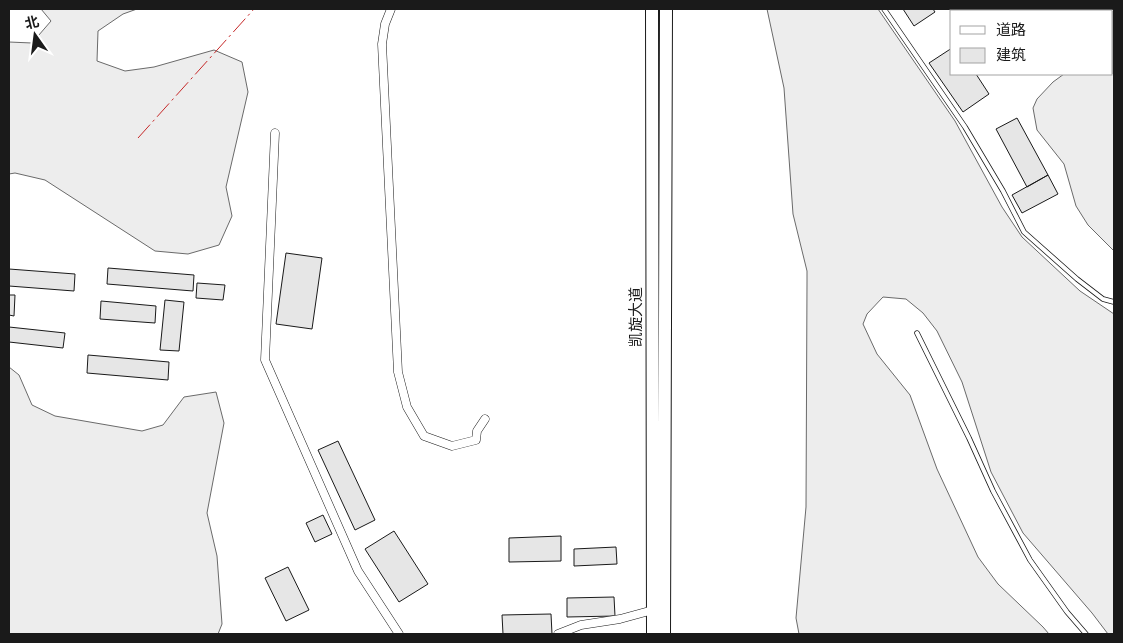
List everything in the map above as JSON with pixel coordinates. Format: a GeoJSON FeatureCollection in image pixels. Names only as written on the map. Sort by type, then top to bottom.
{"type":"FeatureCollection","features":[{"type":"Feature","properties":{"kind":"main road","name":"凯旋大道"},"geometry":{"type":"LineString","coordinates":[[652,9],[653,610],[659,630]]}},
{"type":"Feature","properties":{"kind":"main road","name":"凯旋大道"},"geometry":{"type":"LineString","coordinates":[[659,630],[666,9]]}},
{"type":"Feature","properties":{"kind":"street"},"geometry":{"type":"LineString","coordinates":[[391,9],[385,24],[382,44],[398,372],[407,407],[424,436],[452,446],[476,440],[477,431],[485,419]]}},
{"type":"Feature","properties":{"kind":"street"},"geometry":{"type":"LineString","coordinates":[[275,133],[265,360],[358,571],[399,634]]}},
{"type":"Feature","properties":{"kind":"street"},"geometry":{"type":"LineString","coordinates":[[558,634],[581,626],[620,619],[653,610]]}},
{"type":"Feature","properties":{"kind":"lane"},"geometry":{"type":"LineString","coordinates":[[884,9],[965,127],[1003,191],[1024,232],[1103,299],[1114,302]]}},
{"type":"Feature","properties":{"kind":"lane"},"geometry":{"type":"LineString","coordinates":[[917,333],[993,491],[1030,560],[1086,634]]}},
{"type":"Feature","properties":{"kind":"shaded area"},"geometry":{"type":"Polygon","coordinates":[[[41,9],[137,9],[123,14],[98,31],[97,61],[125,71],[154,67],[214,50],[242,62],[248,92],[226,187],[232,216],[219,245],[188,254],[155,251],[45,180],[15,173],[9,174],[9,42],[32,43],[51,21],[41,9]]]}},
{"type":"Feature","properties":{"kind":"shaded area"},"geometry":{"type":"Polygon","coordinates":[[[767,9],[878,9],[955,121],[1002,207],[1022,237],[1080,291],[1114,314],[1114,634],[1108,634],[1023,533],[991,472],[962,382],[937,331],[923,313],[906,299],[883,297],[867,314],[863,324],[877,354],[910,395],[937,469],[978,557],[998,584],[1049,634],[799,634],[796,618],[806,507],[807,271],[793,214],[784,88],[767,9]]]}},
{"type":"Feature","properties":{"kind":"shaded area"},"geometry":{"type":"Polygon","coordinates":[[[1114,9],[1114,251],[1088,225],[1076,206],[1064,164],[1037,130],[1033,108],[1037,99],[1063,75],[1113,75],[1113,10],[960,10],[1114,9]]]}},
{"type":"Feature","properties":{"kind":"shaded area"},"geometry":{"type":"Polygon","coordinates":[[[9,367],[19,375],[32,405],[55,416],[142,431],[163,425],[184,397],[216,392],[224,423],[207,513],[217,556],[222,624],[218,634],[9,634],[9,367]]]}},
{"type":"Feature","properties":{"kind":"building"},"geometry":{"type":"Polygon","coordinates":[[[903,9],[933,9],[935,12],[914,26],[903,9]]]}},
{"type":"Feature","properties":{"kind":"building"},"geometry":{"type":"Polygon","coordinates":[[[950,49],[950,75],[977,75],[989,94],[963,112],[929,63],[950,49]]]}},
{"type":"Feature","properties":{"kind":"building"},"geometry":{"type":"Polygon","coordinates":[[[1017,118],[1048,175],[1027,187],[996,129],[1017,118]]]}},
{"type":"Feature","properties":{"kind":"building"},"geometry":{"type":"Polygon","coordinates":[[[1048,175],[1058,194],[1022,213],[1012,195],[1048,175]]]}},
{"type":"Feature","properties":{"kind":"building"},"geometry":{"type":"Polygon","coordinates":[[[286,253],[322,258],[312,329],[276,324],[286,253]]]}},
{"type":"Feature","properties":{"kind":"building"},"geometry":{"type":"Polygon","coordinates":[[[108,268],[194,275],[193,291],[107,284],[108,268]]]}},
{"type":"Feature","properties":{"kind":"building"},"geometry":{"type":"Polygon","coordinates":[[[9,269],[75,274],[74,291],[9,286],[9,269]]]}},
{"type":"Feature","properties":{"kind":"building"},"geometry":{"type":"Polygon","coordinates":[[[197,283],[225,285],[223,300],[196,298],[197,283]]]}},
{"type":"Feature","properties":{"kind":"building"},"geometry":{"type":"Polygon","coordinates":[[[9,295],[15,295],[14,316],[9,315],[9,295]]]}},
{"type":"Feature","properties":{"kind":"building"},"geometry":{"type":"Polygon","coordinates":[[[165,300],[184,302],[179,351],[160,350],[165,300]]]}},
{"type":"Feature","properties":{"kind":"building"},"geometry":{"type":"Polygon","coordinates":[[[101,301],[156,306],[155,323],[100,319],[101,301]]]}},
{"type":"Feature","properties":{"kind":"building"},"geometry":{"type":"Polygon","coordinates":[[[9,327],[65,333],[63,348],[9,342],[9,327]]]}},
{"type":"Feature","properties":{"kind":"building"},"geometry":{"type":"Polygon","coordinates":[[[88,355],[169,362],[168,380],[87,373],[88,355]]]}},
{"type":"Feature","properties":{"kind":"building"},"geometry":{"type":"Polygon","coordinates":[[[338,441],[375,520],[355,530],[318,450],[338,441]]]}},
{"type":"Feature","properties":{"kind":"building"},"geometry":{"type":"Polygon","coordinates":[[[323,515],[332,534],[315,542],[306,523],[323,515]]]}},
{"type":"Feature","properties":{"kind":"building"},"geometry":{"type":"Polygon","coordinates":[[[394,531],[428,584],[399,602],[365,549],[394,531]]]}},
{"type":"Feature","properties":{"kind":"building"},"geometry":{"type":"Polygon","coordinates":[[[561,536],[561,561],[509,562],[509,538],[561,536]]]}},
{"type":"Feature","properties":{"kind":"building"},"geometry":{"type":"Polygon","coordinates":[[[616,547],[617,564],[574,566],[574,549],[616,547]]]}},
{"type":"Feature","properties":{"kind":"building"},"geometry":{"type":"Polygon","coordinates":[[[288,567],[309,610],[286,621],[265,578],[288,567]]]}},
{"type":"Feature","properties":{"kind":"building"},"geometry":{"type":"Polygon","coordinates":[[[614,597],[615,616],[567,617],[567,598],[614,597]]]}},
{"type":"Feature","properties":{"kind":"building"},"geometry":{"type":"Polygon","coordinates":[[[551,614],[552,634],[503,634],[502,615],[551,614]]]}},
{"type":"Feature","properties":{"kind":"power"},"geometry":{"type":"LineString","coordinates":[[138,138],[254,9]]}}]}
